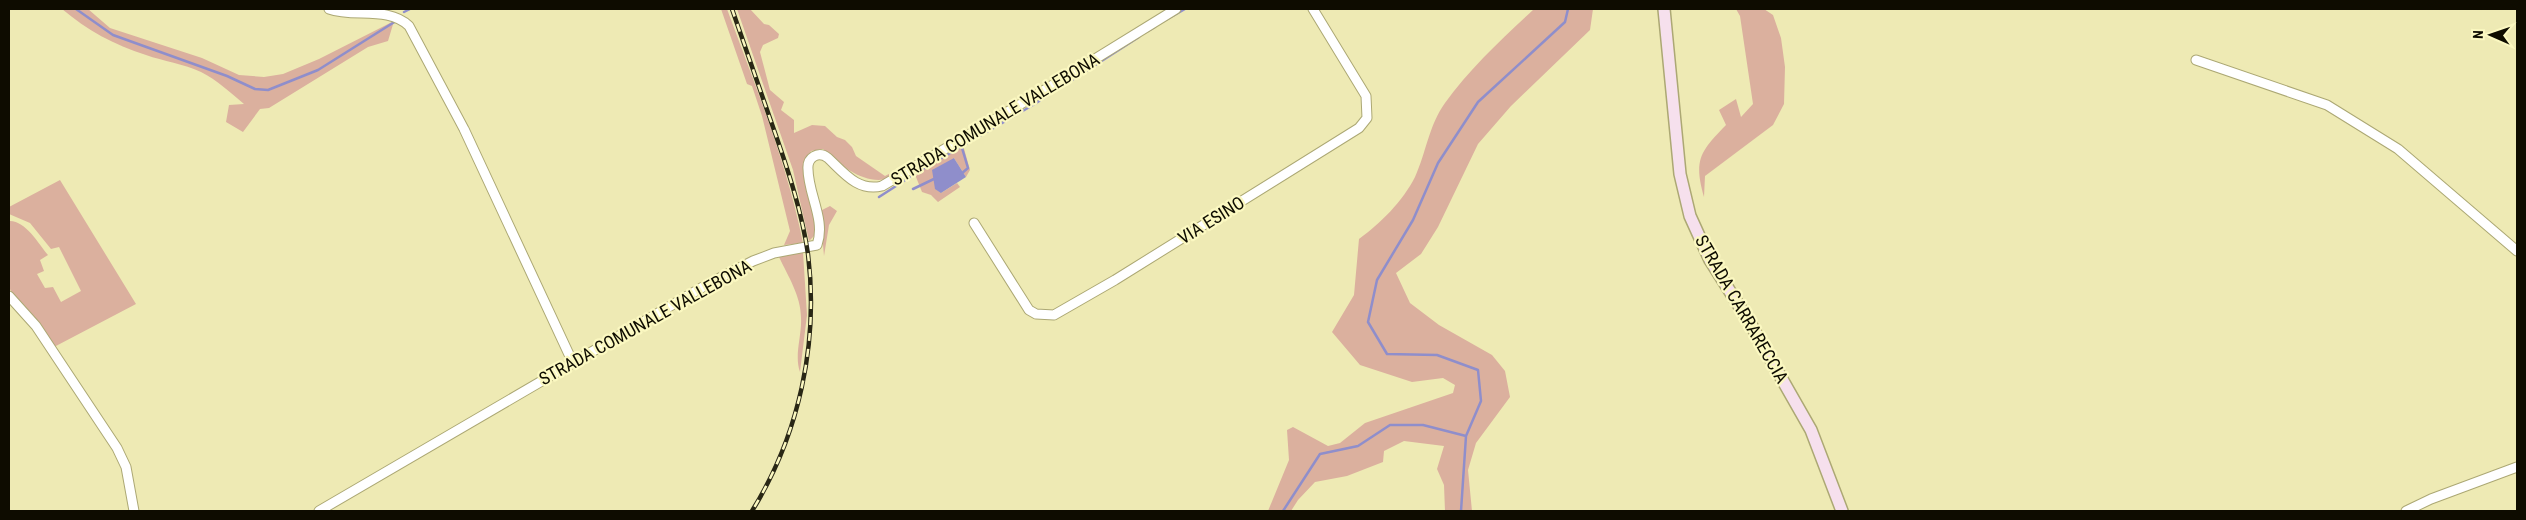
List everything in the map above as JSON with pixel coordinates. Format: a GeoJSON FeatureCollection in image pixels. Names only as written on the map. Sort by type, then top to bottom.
{"type":"FeatureCollection","features":[{"type":"Feature","properties":{"kind":"main road","name":"STRADA CARRARECCIA"},"geometry":{"type":"LineString","coordinates":[[1664,9],[1679,166],[1690,216],[1710,260],[1750,323],[1811,430],[1842,511]]}},
{"type":"Feature","properties":{"kind":"street"},"geometry":{"type":"LineString","coordinates":[[329,9],[338,12],[398,17],[408,26],[464,129],[573,363]]}},
{"type":"Feature","properties":{"kind":"street","name":"STRADA COMUNALE VALLEBONA"},"geometry":{"type":"LineString","coordinates":[[319,511],[615,337],[752,261],[784,250],[817,245],[819,223],[807,167],[812,157],[816,154],[824,155],[862,186],[872,188],[882,186],[1032,98],[1176,9]]}},
{"type":"Feature","properties":{"kind":"street","name":"VIA ESINO"},"geometry":{"type":"LineString","coordinates":[[974,223],[1029,310],[1036,314],[1054,315],[1115,280],[1359,128],[1367,118],[1366,96],[1313,9]]}},
{"type":"Feature","properties":{"kind":"street"},"geometry":{"type":"LineString","coordinates":[[2196,60],[2328,105],[2398,148],[2517,251]]}},
{"type":"Feature","properties":{"kind":"street"},"geometry":{"type":"LineString","coordinates":[[9,296],[36,326],[117,448],[126,467],[134,511]]}},
{"type":"Feature","properties":{"kind":"street"},"geometry":{"type":"LineString","coordinates":[[2406,511],[2431,499],[2517,467]]}},
{"type":"Feature","properties":{"kind":"shaded area"},"geometry":{"type":"Polygon","coordinates":[[[62,9],[88,9],[110,28],[202,58],[239,75],[264,77],[283,74],[319,59],[394,21],[388,41],[368,47],[269,108],[260,109],[243,132],[226,122],[229,105],[244,104],[213,79],[194,69],[146,55],[112,42],[81,24],[62,9]]]}},
{"type":"Feature","properties":{"kind":"shaded area"},"geometry":{"type":"Polygon","coordinates":[[[721,9],[727,9],[769,125],[788,183],[803,243],[784,245],[790,231],[762,116],[752,86],[747,84],[721,9]]]}},
{"type":"Feature","properties":{"kind":"shaded area"},"geometry":{"type":"Polygon","coordinates":[[[737,9],[750,9],[764,24],[769,25],[779,34],[778,38],[763,45],[760,52],[770,90],[784,102],[781,110],[794,120],[794,133],[812,125],[825,126],[837,137],[845,140],[852,147],[856,156],[885,176],[914,161],[902,172],[890,178],[879,180],[855,174],[823,149],[811,151],[803,165],[816,225],[814,236],[809,241],[793,170],[737,9]]]}},
{"type":"Feature","properties":{"kind":"shaded area"},"geometry":{"type":"Polygon","coordinates":[[[1534,9],[1593,9],[1590,30],[1511,106],[1478,144],[1438,227],[1421,254],[1396,273],[1410,303],[1439,325],[1492,355],[1505,371],[1510,397],[1476,443],[1468,470],[1472,511],[1445,511],[1444,485],[1437,469],[1444,446],[1404,441],[1384,451],[1383,462],[1347,476],[1315,482],[1298,500],[1291,511],[1268,511],[1289,460],[1287,430],[1293,427],[1328,446],[1340,443],[1365,423],[1453,393],[1455,385],[1443,378],[1412,382],[1360,365],[1332,332],[1354,295],[1359,239],[1390,211],[1410,186],[1419,168],[1435,120],[1445,103],[1487,54],[1534,9]]]}},
{"type":"Feature","properties":{"kind":"shaded area"},"geometry":{"type":"Polygon","coordinates":[[[1736,9],[1764,9],[1773,15],[1781,38],[1785,67],[1784,104],[1773,125],[1705,176],[1704,197],[1699,173],[1701,156],[1710,142],[1726,125],[1719,110],[1736,99],[1741,117],[1753,104],[1740,16],[1736,9]]]}},
{"type":"Feature","properties":{"kind":"shaded area"},"geometry":{"type":"Polygon","coordinates":[[[963,145],[970,170],[966,177],[954,158],[941,193],[957,183],[960,187],[938,202],[931,195],[922,192],[914,172],[963,145]]]}},
{"type":"Feature","properties":{"kind":"shaded area"},"geometry":{"type":"Polygon","coordinates":[[[60,180],[136,304],[54,347],[9,288],[9,221],[26,228],[48,255],[40,260],[44,271],[37,274],[45,288],[53,287],[61,302],[81,291],[59,247],[51,249],[30,223],[9,214],[9,207],[60,180]]]}},
{"type":"Feature","properties":{"kind":"shaded area"},"geometry":{"type":"Polygon","coordinates":[[[830,206],[837,211],[829,225],[824,256],[820,211],[830,206]]]}},
{"type":"Feature","properties":{"kind":"shaded area"},"geometry":{"type":"Polygon","coordinates":[[[803,252],[807,315],[800,372],[798,366],[801,325],[799,302],[779,257],[803,252]]]}},
{"type":"Feature","properties":{"kind":"water"},"geometry":{"type":"Polygon","coordinates":[[[954,158],[966,177],[941,193],[935,189],[932,170],[954,158]]]}},
{"type":"Feature","properties":{"kind":"waterway"},"geometry":{"type":"LineString","coordinates":[[76,9],[113,35],[227,76],[255,89],[268,90],[318,70],[396,21]]}},
{"type":"Feature","properties":{"kind":"waterway"},"geometry":{"type":"LineString","coordinates":[[404,12],[410,9]]}},
{"type":"Feature","properties":{"kind":"waterway"},"geometry":{"type":"LineString","coordinates":[[1164,21],[1185,9]]}},
{"type":"Feature","properties":{"kind":"waterway"},"geometry":{"type":"LineString","coordinates":[[1283,511],[1320,454],[1358,446],[1390,425],[1423,425],[1466,436],[1481,401],[1478,370],[1437,355],[1387,354],[1368,322],[1377,280],[1413,220],[1438,163],[1478,102],[1565,22],[1568,9]]}},
{"type":"Feature","properties":{"kind":"waterway"},"geometry":{"type":"LineString","coordinates":[[1148,31],[1155,27]]}},
{"type":"Feature","properties":{"kind":"waterway"},"geometry":{"type":"LineString","coordinates":[[914,174],[1033,105],[1139,37]]}},
{"type":"Feature","properties":{"kind":"waterway"},"geometry":{"type":"LineString","coordinates":[[961,174],[968,168],[962,148]]}},
{"type":"Feature","properties":{"kind":"waterway"},"geometry":{"type":"LineString","coordinates":[[879,197],[910,177]]}},
{"type":"Feature","properties":{"kind":"waterway"},"geometry":{"type":"LineString","coordinates":[[913,189],[936,178]]}},
{"type":"Feature","properties":{"kind":"waterway"},"geometry":{"type":"LineString","coordinates":[[1461,511],[1466,436]]}},
{"type":"Feature","properties":{"kind":"railway"},"geometry":{"type":"LineString","coordinates":[[732,9],[794,191],[808,254],[811,287],[808,354],[802,387],[782,451],[752,511]]}}]}
